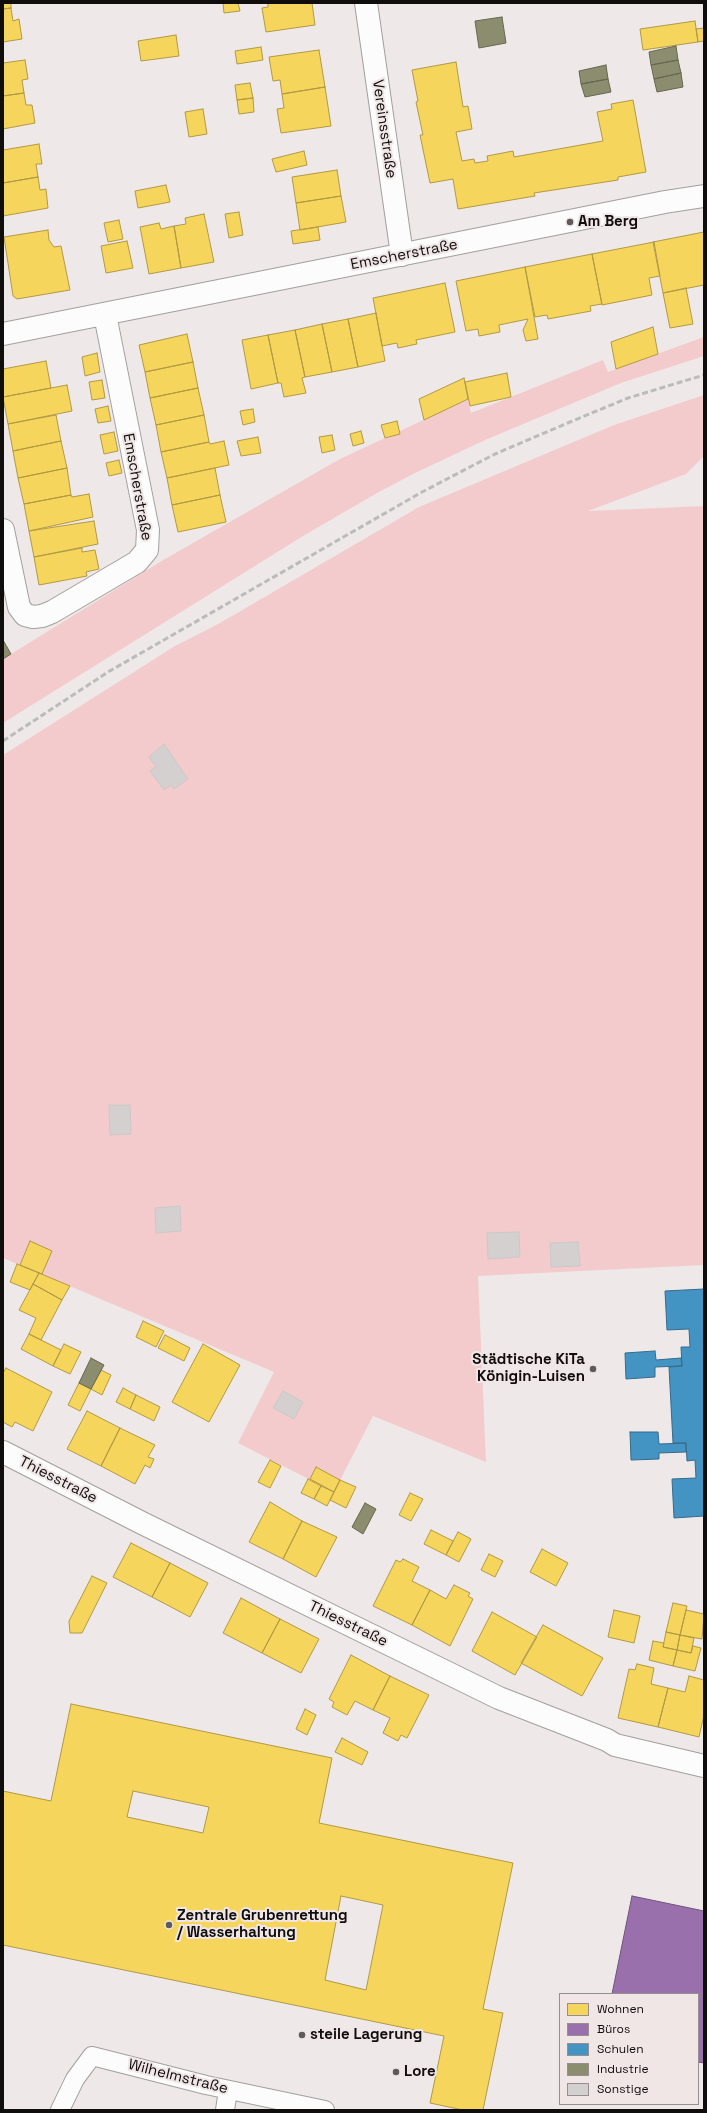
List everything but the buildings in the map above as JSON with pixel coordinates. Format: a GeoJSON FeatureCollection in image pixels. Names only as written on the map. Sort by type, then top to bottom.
{"type":"FeatureCollection","features":[{"type":"Feature","properties":{"kind":"street","name":"Vereinsstraße"},"geometry":{"type":"LineString","coordinates":[[366,3],[402,255]]}},
{"type":"Feature","properties":{"kind":"street","name":"Emscherstraße"},"geometry":{"type":"LineString","coordinates":[[3,334],[105,315],[664,202],[704,196]]}},
{"type":"Feature","properties":{"kind":"street","name":"Emscherstraße"},"geometry":{"type":"LineString","coordinates":[[3,530],[19,607],[25,615],[33,617],[42,616],[52,612],[98,585],[137,562],[147,550],[148,530],[105,315]]}},
{"type":"Feature","properties":{"kind":"street","name":"Thiesstraße"},"geometry":{"type":"LineString","coordinates":[[3,1452],[144,1524],[499,1698],[607,1740],[614,1745],[704,1766]]}},
{"type":"Feature","properties":{"kind":"lane","name":"Wilhelmstraße"},"geometry":{"type":"LineString","coordinates":[[60,2110],[75,2079],[92,2056],[228,2090],[325,2110]]}},
{"type":"Feature","properties":{"kind":"lane"},"geometry":{"type":"LineString","coordinates":[[225,2110],[228,2090]]}},
{"type":"Feature","properties":{"kind":"shaded area"},"geometry":{"type":"Polygon","coordinates":[[[704,337],[704,356],[621,383],[485,440],[415,473],[377,493],[303,536],[3,723],[3,659],[165,559],[340,459],[385,438],[400,434],[400,431],[468,399],[471,413],[603,360],[608,372],[704,337]]]}},
{"type":"Feature","properties":{"kind":"shaded area"},"geometry":{"type":"Polygon","coordinates":[[[704,395],[704,456],[686,474],[588,511],[704,506],[704,1265],[478,1276],[486,1462],[373,1416],[334,1492],[238,1443],[274,1372],[3,1258],[3,755],[175,646],[220,623],[419,507],[614,425],[704,395]]]}},
{"type":"Feature","properties":{"kind":"railway"},"geometry":{"type":"LineString","coordinates":[[3,741],[108,672],[422,492],[495,454],[570,422],[628,398],[704,375]]}},
{"type":"Feature","properties":{"kind":"place","name":"Am Berg"},"geometry":{"type":"Point","coordinates":[570,222]}},
{"type":"Feature","properties":{"kind":"place","name":"Städtische KiTa Königin-Luisen"},"geometry":{"type":"Point","coordinates":[593,1369]}},
{"type":"Feature","properties":{"kind":"place","name":"Zentrale Grubenrettung / Wasserhaltung"},"geometry":{"type":"Point","coordinates":[169,1925]}},
{"type":"Feature","properties":{"kind":"place","name":"steile Lagerung"},"geometry":{"type":"Point","coordinates":[302,2035]}},
{"type":"Feature","properties":{"kind":"place","name":"Lore"},"geometry":{"type":"Point","coordinates":[396,2072]}}]}
